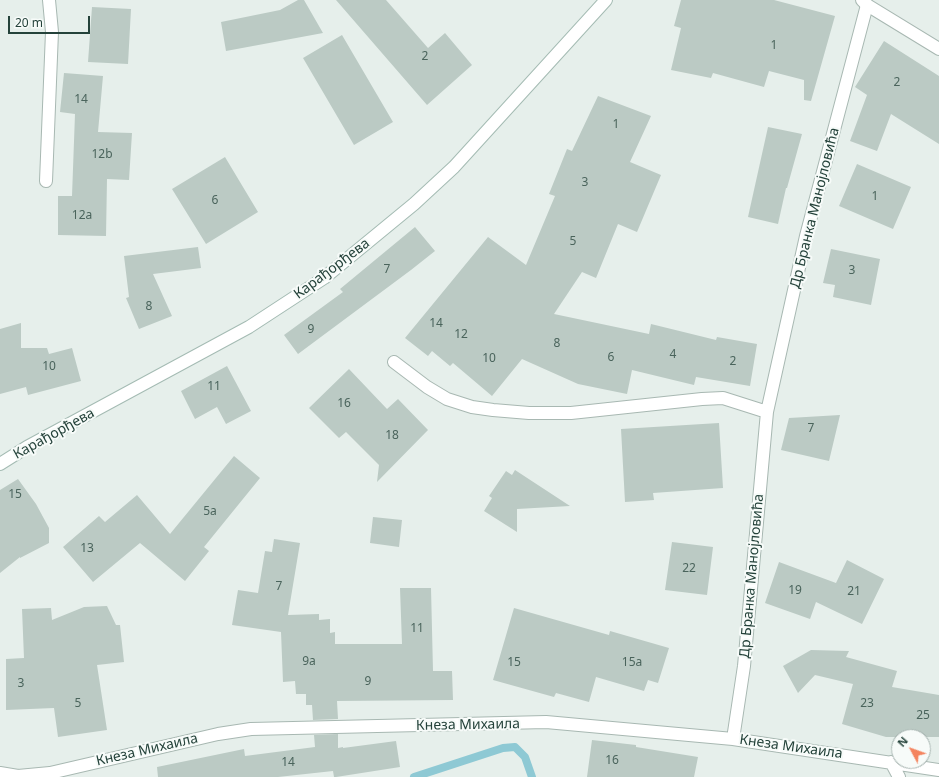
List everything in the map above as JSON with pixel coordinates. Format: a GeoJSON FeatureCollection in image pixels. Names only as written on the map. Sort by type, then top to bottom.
{"type":"FeatureCollection","features":[{"type":"Feature","properties":{"kind":"street"},"geometry":{"type":"LineString","coordinates":[[46,181],[52,32],[49,0]]}},
{"type":"Feature","properties":{"kind":"street","name":"Карађорђева"},"geometry":{"type":"LineString","coordinates":[[0,464],[27,447],[249,327],[324,278],[414,204],[454,167],[606,0]]}},
{"type":"Feature","properties":{"kind":"street"},"geometry":{"type":"LineString","coordinates":[[864,3],[939,49]]}},
{"type":"Feature","properties":{"kind":"street","name":"Др Бранка Манојловића"},"geometry":{"type":"LineString","coordinates":[[733,739],[744,666],[767,412],[806,236],[864,3]]}},
{"type":"Feature","properties":{"kind":"street"},"geometry":{"type":"LineString","coordinates":[[394,362],[427,387],[447,399],[472,407],[493,410],[529,413],[570,413],[702,398],[723,398],[767,412]]}},
{"type":"Feature","properties":{"kind":"street","name":"Кнеза Михаила"},"geometry":{"type":"LineString","coordinates":[[0,773],[18,776],[50,775],[218,734],[259,729],[546,722],[733,739],[891,762]]}},
{"type":"Feature","properties":{"kind":"building"},"geometry":{"type":"Polygon","coordinates":[[[298,0],[304,0],[323,33],[226,51],[221,22],[280,10],[298,0]]]}},
{"type":"Feature","properties":{"kind":"building"},"geometry":{"type":"Polygon","coordinates":[[[336,0],[386,0],[428,48],[445,33],[472,65],[427,105],[336,0]]]}},
{"type":"Feature","properties":{"kind":"building"},"geometry":{"type":"Polygon","coordinates":[[[681,0],[774,0],[835,16],[811,101],[804,100],[804,80],[769,71],[764,87],[713,73],[711,78],[671,70],[681,28],[674,26],[681,0]]]}},
{"type":"Feature","properties":{"kind":"building"},"geometry":{"type":"Polygon","coordinates":[[[92,7],[131,9],[128,64],[88,62],[92,7]]]}},
{"type":"Feature","properties":{"kind":"building"},"geometry":{"type":"Polygon","coordinates":[[[342,35],[393,122],[354,145],[303,58],[342,35]]]}},
{"type":"Feature","properties":{"kind":"building"},"geometry":{"type":"Polygon","coordinates":[[[884,41],[939,76],[939,144],[891,114],[877,151],[850,141],[867,95],[855,87],[884,41]]]}},
{"type":"Feature","properties":{"kind":"building"},"geometry":{"type":"Polygon","coordinates":[[[64,73],[103,76],[98,132],[132,133],[129,180],[107,179],[106,236],[58,235],[58,196],[72,196],[75,114],[60,112],[64,73]]]}},
{"type":"Feature","properties":{"kind":"building"},"geometry":{"type":"Polygon","coordinates":[[[598,96],[651,116],[630,162],[661,175],[637,232],[618,224],[596,278],[582,272],[554,314],[649,334],[651,324],[716,340],[717,337],[757,344],[750,386],[696,377],[694,385],[632,370],[627,394],[578,384],[522,359],[492,396],[453,363],[450,366],[432,351],[428,356],[405,338],[488,237],[526,265],[555,196],[549,194],[567,149],[572,151],[598,96]]]}},
{"type":"Feature","properties":{"kind":"building"},"geometry":{"type":"Polygon","coordinates":[[[768,127],[802,134],[786,188],[778,224],[748,217],[768,127]]]}},
{"type":"Feature","properties":{"kind":"building"},"geometry":{"type":"Polygon","coordinates":[[[225,157],[258,212],[206,244],[172,189],[225,157]]]}},
{"type":"Feature","properties":{"kind":"building"},"geometry":{"type":"Polygon","coordinates":[[[857,164],[911,187],[893,229],[839,206],[857,164]]]}},
{"type":"Feature","properties":{"kind":"building"},"geometry":{"type":"Polygon","coordinates":[[[415,227],[435,251],[298,354],[284,335],[343,292],[340,289],[415,227]]]}},
{"type":"Feature","properties":{"kind":"building"},"geometry":{"type":"Polygon","coordinates":[[[198,247],[201,268],[153,274],[172,316],[139,329],[126,298],[129,297],[124,256],[198,247]]]}},
{"type":"Feature","properties":{"kind":"building"},"geometry":{"type":"Polygon","coordinates":[[[831,249],[880,259],[871,305],[833,297],[835,285],[823,283],[831,249]]]}},
{"type":"Feature","properties":{"kind":"building"},"geometry":{"type":"Polygon","coordinates":[[[21,323],[21,348],[47,348],[49,354],[72,348],[81,381],[28,395],[26,387],[0,394],[0,329],[21,323]]]}},
{"type":"Feature","properties":{"kind":"building"},"geometry":{"type":"Polygon","coordinates":[[[227,366],[251,411],[226,424],[217,407],[195,419],[181,391],[227,366]]]}},
{"type":"Feature","properties":{"kind":"building"},"geometry":{"type":"Polygon","coordinates":[[[349,369],[387,409],[398,399],[428,430],[377,482],[379,465],[346,432],[339,438],[309,408],[349,369]]]}},
{"type":"Feature","properties":{"kind":"building"},"geometry":{"type":"Polygon","coordinates":[[[840,415],[829,461],[781,450],[789,418],[840,415]]]}},
{"type":"Feature","properties":{"kind":"building"},"geometry":{"type":"Polygon","coordinates":[[[719,423],[723,488],[653,493],[654,500],[625,502],[621,429],[719,423]]]}},
{"type":"Feature","properties":{"kind":"building"},"geometry":{"type":"Polygon","coordinates":[[[234,456],[260,478],[204,547],[209,551],[185,581],[140,543],[93,582],[63,547],[99,516],[105,522],[137,495],[170,534],[234,456]]]}},
{"type":"Feature","properties":{"kind":"building"},"geometry":{"type":"Polygon","coordinates":[[[515,470],[570,506],[517,509],[517,532],[484,511],[492,498],[489,496],[506,471],[512,475],[515,470]]]}},
{"type":"Feature","properties":{"kind":"building"},"geometry":{"type":"Polygon","coordinates":[[[18,479],[36,504],[49,528],[49,543],[20,557],[0,573],[0,490],[18,479]]]}},
{"type":"Feature","properties":{"kind":"building"},"geometry":{"type":"Polygon","coordinates":[[[373,517],[402,520],[399,547],[370,543],[373,517]]]}},
{"type":"Feature","properties":{"kind":"building"},"geometry":{"type":"Polygon","coordinates":[[[274,539],[300,543],[288,615],[319,614],[319,620],[330,619],[330,633],[335,632],[335,644],[402,644],[400,588],[431,588],[433,671],[452,671],[453,700],[337,701],[338,719],[313,720],[312,705],[306,705],[306,694],[296,694],[295,681],[283,682],[281,632],[232,625],[238,590],[258,593],[265,551],[272,552],[274,539]]]}},
{"type":"Feature","properties":{"kind":"building"},"geometry":{"type":"Polygon","coordinates":[[[672,542],[713,547],[707,595],[665,590],[672,542]]]}},
{"type":"Feature","properties":{"kind":"building"},"geometry":{"type":"Polygon","coordinates":[[[847,560],[884,579],[862,624],[816,602],[810,619],[765,603],[779,562],[836,583],[847,560]]]}},
{"type":"Feature","properties":{"kind":"building"},"geometry":{"type":"Polygon","coordinates":[[[107,606],[116,625],[120,625],[124,662],[97,665],[107,730],[58,737],[54,708],[6,710],[6,659],[24,658],[22,609],[51,608],[52,620],[84,607],[107,606]]]}},
{"type":"Feature","properties":{"kind":"building"},"geometry":{"type":"Polygon","coordinates":[[[514,608],[609,635],[610,631],[669,648],[658,683],[648,680],[644,691],[596,677],[589,702],[556,693],[554,697],[493,680],[514,608]]]}},
{"type":"Feature","properties":{"kind":"building"},"geometry":{"type":"Polygon","coordinates":[[[811,650],[849,651],[846,657],[897,671],[892,687],[939,695],[939,737],[931,737],[931,729],[891,729],[891,737],[886,737],[842,724],[853,684],[815,675],[798,693],[783,666],[811,650]]]}},
{"type":"Feature","properties":{"kind":"building"},"geometry":{"type":"Polygon","coordinates":[[[338,734],[338,748],[396,741],[400,767],[336,777],[334,777],[333,771],[278,777],[158,777],[157,767],[244,749],[245,756],[315,747],[314,735],[338,734]]]}},
{"type":"Feature","properties":{"kind":"building"},"geometry":{"type":"Polygon","coordinates":[[[592,740],[636,745],[636,747],[698,757],[694,777],[587,777],[592,740]]]}},
{"type":"Feature","properties":{"kind":"waterway"},"geometry":{"type":"LineString","coordinates":[[414,777],[503,748],[515,747],[525,757],[532,777]]}}]}
